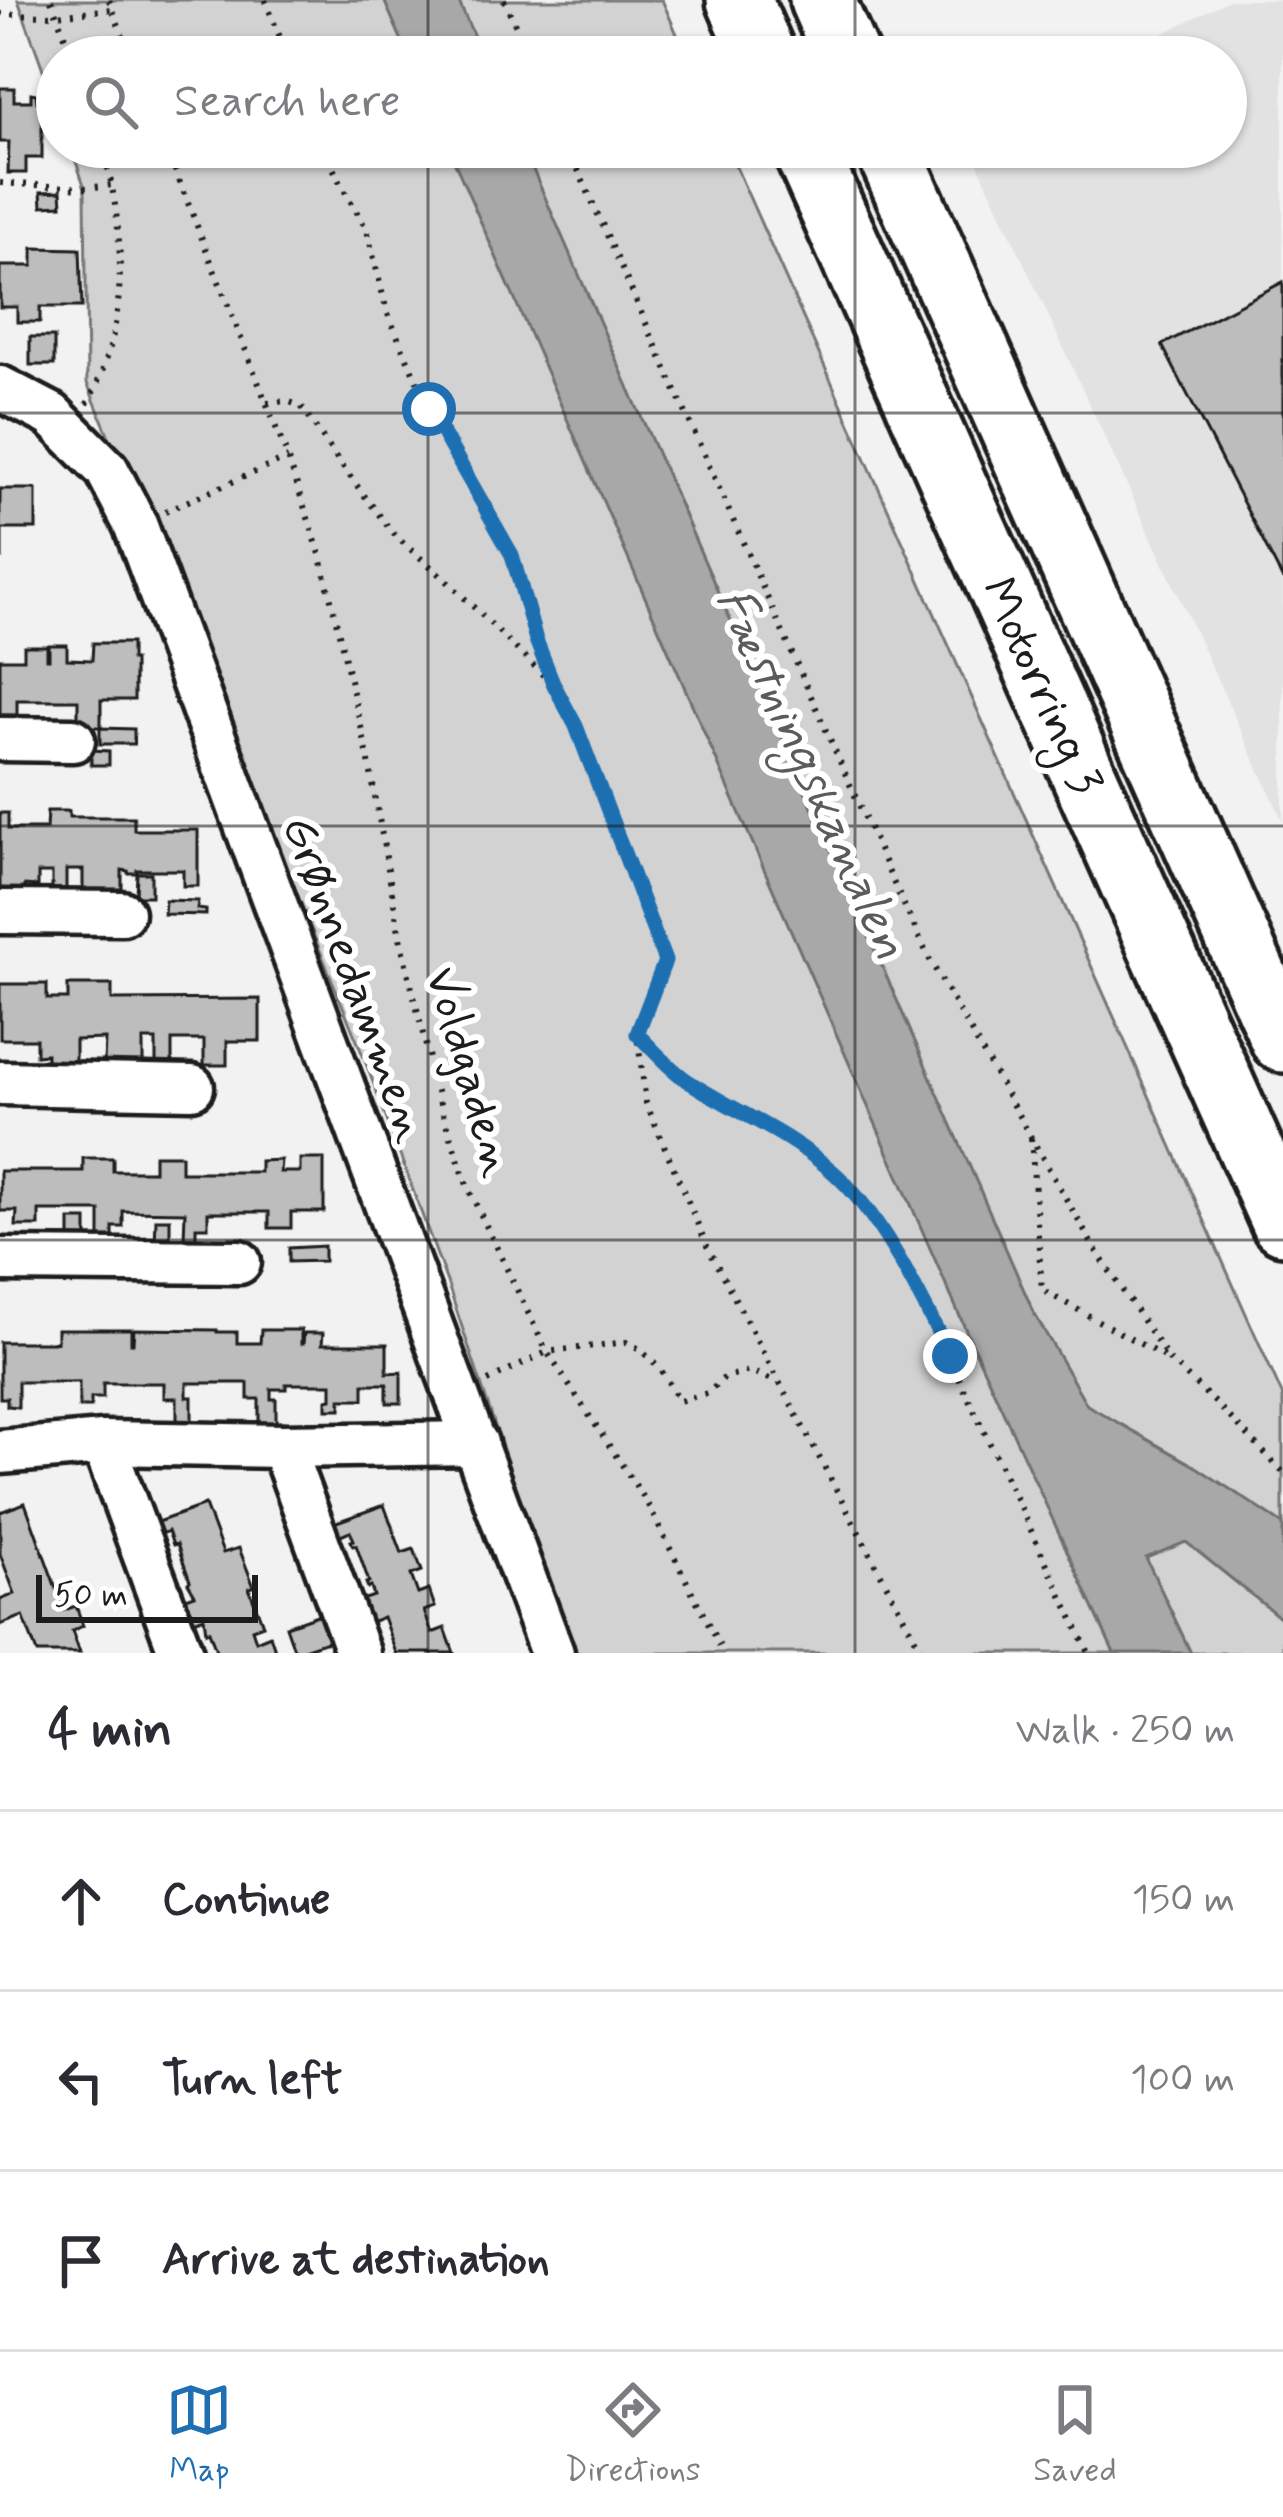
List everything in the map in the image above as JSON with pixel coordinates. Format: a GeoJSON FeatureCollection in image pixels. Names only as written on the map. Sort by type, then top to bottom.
{"type":"FeatureCollection","features":[{"type":"Feature","properties":{"kind":"highway"},"geometry":{"type":"LineString","coordinates":[[739,0],[755,36]]}},
{"type":"Feature","properties":{"kind":"highway"},"geometry":{"type":"LineString","coordinates":[[822,0],[838,36]]}},
{"type":"Feature","properties":{"kind":"highway","name":"Motorring 3"},"geometry":{"type":"LineString","coordinates":[[813,168],[1283,1222]]}},
{"type":"Feature","properties":{"kind":"highway","name":"Motorring 3"},"geometry":{"type":"LineString","coordinates":[[896,168],[1283,1040]]}},
{"type":"Feature","properties":{"kind":"street","name":"Grønnedammen"},"geometry":{"type":"LineString","coordinates":[[0,388],[52,415],[107,470],[135,524],[552,1653]]}},
{"type":"Feature","properties":{"kind":"street"},"geometry":{"type":"LineString","coordinates":[[0,740],[74,740]]}},
{"type":"Feature","properties":{"kind":"street"},"geometry":{"type":"LineString","coordinates":[[0,912],[122,913]]}},
{"type":"Feature","properties":{"kind":"street"},"geometry":{"type":"LineString","coordinates":[[0,1083],[192,1087]]}},
{"type":"Feature","properties":{"kind":"street"},"geometry":{"type":"LineString","coordinates":[[0,1260],[239,1262]]}},
{"type":"Feature","properties":{"kind":"street"},"geometry":{"type":"LineString","coordinates":[[0,1452],[103,1443],[476,1443]]}},
{"type":"Feature","properties":{"kind":"street"},"geometry":{"type":"LineString","coordinates":[[103,1443],[182,1653]]}},
{"type":"Feature","properties":{"kind":"street"},"geometry":{"type":"LineString","coordinates":[[282,1445],[358,1653]]}},
{"type":"Feature","properties":{"kind":"path"},"geometry":{"type":"LineString","coordinates":[[50,0],[64,36]]}},
{"type":"Feature","properties":{"kind":"path"},"geometry":{"type":"LineString","coordinates":[[109,0],[123,36]]}},
{"type":"Feature","properties":{"kind":"path"},"geometry":{"type":"LineString","coordinates":[[265,0],[280,36]]}},
{"type":"Feature","properties":{"kind":"path"},"geometry":{"type":"LineString","coordinates":[[504,0],[520,36]]}},
{"type":"Feature","properties":{"kind":"path"},"geometry":{"type":"LineString","coordinates":[[0,14],[112,9]]}},
{"type":"Feature","properties":{"kind":"path"},"geometry":{"type":"LineString","coordinates":[[71,434],[102,378],[116,317],[120,233],[109,168]]}},
{"type":"Feature","properties":{"kind":"path","name":"Voldgaden"},"geometry":{"type":"LineString","coordinates":[[174,168],[288,458],[321,557],[368,756],[401,944],[441,1108],[468,1188],[547,1352],[646,1501],[723,1653]]}},
{"type":"Feature","properties":{"kind":"path"},"geometry":{"type":"LineString","coordinates":[[334,168],[367,230],[387,312],[429,409],[512,555],[536,640],[576,726],[665,961],[637,1034],[646,1103],[707,1246],[922,1653]]}},
{"type":"Feature","properties":{"kind":"path"},"geometry":{"type":"LineString","coordinates":[[577,168],[931,962],[1093,1246],[1169,1360]]}},
{"type":"Feature","properties":{"kind":"path"},"geometry":{"type":"LineString","coordinates":[[0,182],[86,188],[113,185]]}},
{"type":"Feature","properties":{"kind":"path"},"geometry":{"type":"LineString","coordinates":[[267,403],[287,400],[302,406],[396,537],[554,685]]}},
{"type":"Feature","properties":{"kind":"path"},"geometry":{"type":"LineString","coordinates":[[135,524],[288,458]]}},
{"type":"Feature","properties":{"kind":"path"},"geometry":{"type":"LineString","coordinates":[[637,1034],[686,1081],[781,1133],[832,1170],[853,1192],[914,1283],[1088,1653]]}},
{"type":"Feature","properties":{"kind":"path"},"geometry":{"type":"LineString","coordinates":[[1030,1136],[1042,1290],[1169,1360],[1283,1472]]}},
{"type":"Feature","properties":{"kind":"path"},"geometry":{"type":"LineString","coordinates":[[458,1396],[547,1352],[626,1342],[661,1370],[679,1401],[708,1394],[724,1377],[751,1371],[780,1384]]}},
{"type":"Feature","properties":{"kind":"shaded area"},"geometry":{"type":"Polygon","coordinates":[[[18,0],[662,0],[678,36],[36,36],[36,50],[18,0]]]}},
{"type":"Feature","properties":{"kind":"shaded area"},"geometry":{"type":"Polygon","coordinates":[[[384,0],[458,0],[474,36],[400,36],[384,0]]]}},
{"type":"Feature","properties":{"kind":"shaded area"},"geometry":{"type":"Polygon","coordinates":[[[1229,0],[1283,0],[1283,821],[980,168],[1247,168],[1247,36],[1158,36],[1229,0]]]}},
{"type":"Feature","properties":{"kind":"shaded area"},"geometry":{"type":"Polygon","coordinates":[[[78,168],[736,168],[1283,1397],[1283,1653],[571,1653],[447,1282],[364,1058],[87,383],[85,188],[78,168]]]}},
{"type":"Feature","properties":{"kind":"shaded area"},"geometry":{"type":"Polygon","coordinates":[[[457,168],[532,168],[1034,1313],[1087,1405],[1198,1468],[1283,1524],[1283,1620],[1186,1542],[1146,1558],[1191,1653],[1114,1653],[968,1335],[457,168]]]}},
{"type":"Feature","properties":{"kind":"building"},"geometry":{"type":"Polygon","coordinates":[[[0,88],[14,88],[14,101],[31,101],[31,93],[36,94],[36,158],[26,158],[26,173],[8,173],[9,142],[0,142],[0,88]]]}},
{"type":"Feature","properties":{"kind":"building"},"geometry":{"type":"Polygon","coordinates":[[[61,191],[62,205],[42,206],[41,192],[61,191]]]}},
{"type":"Feature","properties":{"kind":"building"},"geometry":{"type":"Polygon","coordinates":[[[33,248],[80,249],[82,307],[40,307],[40,322],[17,322],[17,307],[0,307],[0,266],[33,266],[33,248]]]}},
{"type":"Feature","properties":{"kind":"building"},"geometry":{"type":"Polygon","coordinates":[[[1283,282],[1283,580],[1162,345],[1283,282]]]}},
{"type":"Feature","properties":{"kind":"building"},"geometry":{"type":"Polygon","coordinates":[[[30,337],[54,337],[54,365],[30,365],[30,337]]]}},
{"type":"Feature","properties":{"kind":"building"},"geometry":{"type":"Polygon","coordinates":[[[0,489],[36,489],[36,529],[2,529],[2,558],[0,558],[0,489]]]}},
{"type":"Feature","properties":{"kind":"building"},"geometry":{"type":"Polygon","coordinates":[[[93,643],[131,643],[134,660],[134,700],[101,700],[101,727],[78,727],[78,700],[17,700],[17,715],[0,715],[0,659],[24,659],[24,646],[47,646],[49,659],[49,645],[67,645],[67,659],[92,660],[93,643]]]}},
{"type":"Feature","properties":{"kind":"building"},"geometry":{"type":"Polygon","coordinates":[[[100,728],[134,729],[134,744],[100,744],[100,728]]]}},
{"type":"Feature","properties":{"kind":"building"},"geometry":{"type":"Polygon","coordinates":[[[91,750],[109,751],[109,765],[91,765],[91,750]]]}},
{"type":"Feature","properties":{"kind":"building"},"geometry":{"type":"Polygon","coordinates":[[[47,811],[69,811],[69,817],[134,817],[134,830],[198,830],[198,886],[183,886],[183,870],[122,870],[122,896],[83,896],[83,870],[66,870],[66,896],[52,896],[52,873],[38,873],[38,886],[25,885],[25,898],[0,893],[0,813],[8,813],[8,829],[46,829],[47,811]]]}},
{"type":"Feature","properties":{"kind":"building"},"geometry":{"type":"Polygon","coordinates":[[[137,873],[151,873],[151,896],[136,896],[137,873]]]}},
{"type":"Feature","properties":{"kind":"building"},"geometry":{"type":"Polygon","coordinates":[[[165,900],[198,901],[197,909],[206,910],[206,915],[164,914],[165,900]]]}},
{"type":"Feature","properties":{"kind":"building"},"geometry":{"type":"Polygon","coordinates":[[[0,984],[47,984],[47,999],[68,999],[68,985],[112,985],[112,1000],[260,999],[260,1041],[227,1041],[227,1065],[204,1065],[204,1040],[172,1040],[172,1064],[156,1064],[156,1040],[143,1040],[143,1066],[104,1064],[105,1039],[75,1040],[75,1067],[46,1067],[46,1054],[36,1055],[36,1039],[0,1039],[0,984]]]}},
{"type":"Feature","properties":{"kind":"building"},"geometry":{"type":"Polygon","coordinates":[[[154,1155],[181,1155],[181,1172],[260,1172],[260,1161],[281,1160],[280,1172],[300,1172],[300,1159],[324,1159],[324,1212],[291,1212],[291,1228],[269,1228],[269,1212],[208,1212],[208,1227],[196,1227],[196,1240],[184,1240],[185,1212],[123,1211],[123,1227],[113,1227],[113,1240],[100,1241],[100,1211],[39,1211],[39,1226],[16,1226],[17,1211],[0,1211],[0,1171],[83,1171],[83,1158],[113,1158],[113,1171],[154,1171],[154,1155]]]}},
{"type":"Feature","properties":{"kind":"building"},"geometry":{"type":"Polygon","coordinates":[[[156,1219],[170,1219],[170,1244],[155,1244],[156,1219]]]}},
{"type":"Feature","properties":{"kind":"building"},"geometry":{"type":"Polygon","coordinates":[[[70,1220],[87,1220],[87,1244],[70,1244],[70,1220]]]}},
{"type":"Feature","properties":{"kind":"building"},"geometry":{"type":"Polygon","coordinates":[[[324,1246],[324,1261],[289,1262],[289,1248],[324,1246]]]}},
{"type":"Feature","properties":{"kind":"building"},"geometry":{"type":"Polygon","coordinates":[[[57,1329],[131,1329],[131,1343],[134,1329],[237,1332],[237,1343],[260,1343],[261,1330],[301,1330],[301,1344],[304,1333],[323,1333],[322,1344],[387,1344],[387,1373],[401,1372],[401,1403],[387,1403],[387,1384],[364,1384],[364,1399],[341,1399],[341,1409],[327,1409],[332,1384],[286,1384],[286,1389],[271,1389],[271,1399],[276,1399],[276,1430],[259,1430],[259,1399],[248,1399],[248,1383],[187,1383],[192,1428],[177,1428],[177,1398],[164,1398],[164,1383],[103,1383],[103,1398],[91,1398],[91,1407],[79,1407],[79,1382],[18,1382],[18,1407],[7,1406],[7,1398],[0,1398],[0,1342],[57,1342],[57,1329]]]}},
{"type":"Feature","properties":{"kind":"building"},"geometry":{"type":"Polygon","coordinates":[[[25,1503],[64,1610],[76,1606],[83,1626],[72,1631],[80,1653],[37,1653],[23,1616],[0,1625],[0,1600],[15,1594],[0,1554],[0,1512],[25,1503]]]}},
{"type":"Feature","properties":{"kind":"building"},"geometry":{"type":"Polygon","coordinates":[[[205,1505],[223,1553],[239,1548],[254,1587],[249,1588],[263,1625],[252,1629],[256,1641],[270,1635],[276,1653],[217,1653],[204,1617],[189,1623],[172,1603],[195,1595],[177,1544],[173,1545],[168,1531],[157,1536],[152,1524],[205,1505]]]}},
{"type":"Feature","properties":{"kind":"building"},"geometry":{"type":"Polygon","coordinates":[[[384,1505],[402,1553],[414,1549],[422,1571],[411,1575],[418,1594],[429,1590],[435,1607],[424,1611],[432,1633],[445,1628],[454,1653],[396,1653],[383,1617],[358,1627],[350,1604],[374,1596],[350,1531],[336,1537],[331,1524],[384,1505]]]}},
{"type":"Feature","properties":{"kind":"building"},"geometry":{"type":"Polygon","coordinates":[[[323,1613],[333,1639],[295,1652],[286,1626],[323,1613]]]}},
{"type":"Feature","properties":{"kind":"route"},"geometry":{"type":"LineString","coordinates":[[429,409],[512,555],[536,640],[576,726],[665,961],[637,1034],[686,1081],[781,1133],[832,1170],[853,1192],[914,1283],[950,1356]]}},
{"type":"Feature","properties":{"kind":"water label","name":"Fæstningskanalen"},"geometry":{"type":"Point","coordinates":[814,772]}}]}
